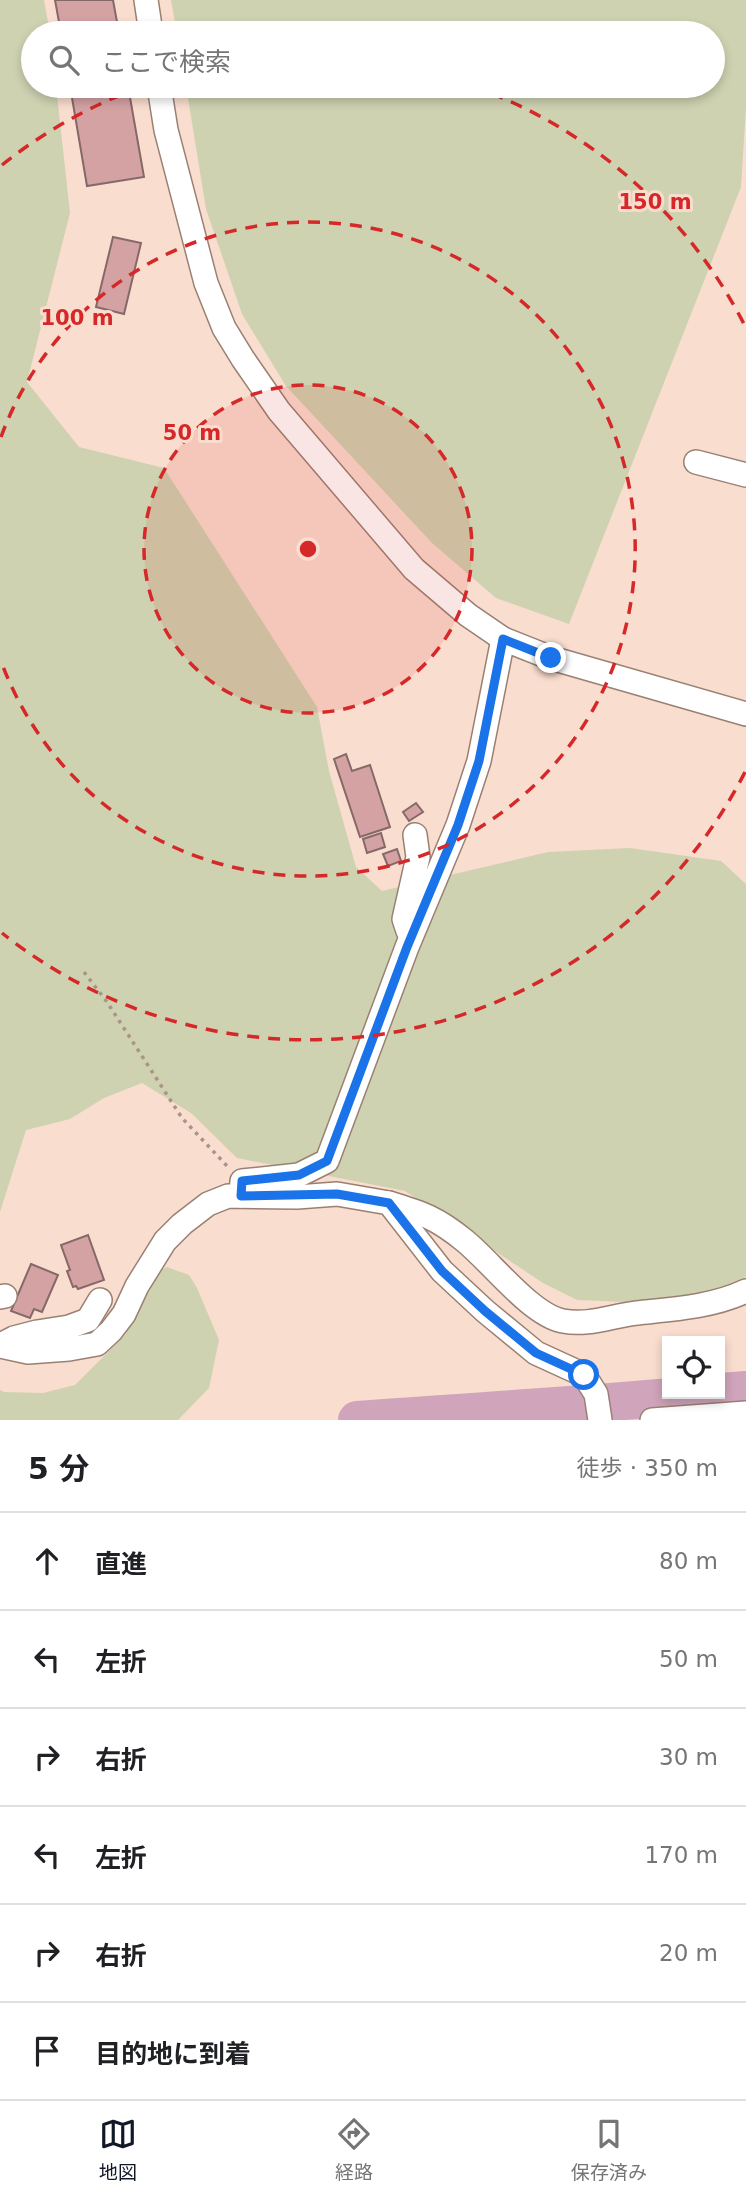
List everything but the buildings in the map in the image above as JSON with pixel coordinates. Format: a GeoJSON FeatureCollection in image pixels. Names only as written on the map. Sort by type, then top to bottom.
{"type":"FeatureCollection","features":[{"type":"Feature","properties":{"kind":"street"},"geometry":{"type":"LineString","coordinates":[[146,0],[149,21]]}},
{"type":"Feature","properties":{"kind":"street"},"geometry":{"type":"LineString","coordinates":[[161,98],[166,130],[206,283],[224,328],[279,411],[414,569],[468,615],[503,639],[551,658],[746,715]]}},
{"type":"Feature","properties":{"kind":"street"},"geometry":{"type":"LineString","coordinates":[[696,462],[746,475]]}},
{"type":"Feature","properties":{"kind":"street"},"geometry":{"type":"LineString","coordinates":[[0,1346],[28,1352],[69,1349],[97,1343],[124,1314],[137,1286],[165,1241],[208,1204],[242,1189],[299,1175],[327,1161],[410,939],[458,825],[479,761],[503,639]]}},
{"type":"Feature","properties":{"kind":"street"},"geometry":{"type":"LineString","coordinates":[[410,939],[404,919],[418,857],[415,835]]}},
{"type":"Feature","properties":{"kind":"street"},"geometry":{"type":"LineString","coordinates":[[242,1189],[337,1194],[422,1212],[466,1242],[534,1307],[561,1321],[595,1322],[627,1314],[700,1306],[746,1291]]}},
{"type":"Feature","properties":{"kind":"street"},"geometry":{"type":"LineString","coordinates":[[389,1203],[442,1271],[485,1311],[536,1353],[584,1375],[598,1407]]}},
{"type":"Feature","properties":{"kind":"street"},"geometry":{"type":"LineString","coordinates":[[0,1346],[14,1338],[69,1327],[88,1320],[100,1300]]}},
{"type":"Feature","properties":{"kind":"street"},"geometry":{"type":"LineString","coordinates":[[652,1420],[746,1413]]}},
{"type":"Feature","properties":{"kind":"path"},"geometry":{"type":"LineString","coordinates":[[84,972],[107,1002],[182,1118],[242,1189]]}},
{"type":"Feature","properties":{"kind":"green space"},"geometry":{"type":"Polygon","coordinates":[[[0,0],[44,0],[48,21],[21,21],[21,98],[57,98],[70,213],[27,382],[79,447],[164,468],[317,707],[329,771],[356,867],[382,891],[548,852],[630,848],[721,861],[746,884],[746,1277],[701,1295],[627,1302],[577,1300],[543,1283],[405,1191],[237,1158],[191,1113],[142,1083],[104,1098],[70,1119],[26,1130],[0,1212],[0,0]]]}},
{"type":"Feature","properties":{"kind":"green space"},"geometry":{"type":"Polygon","coordinates":[[[171,0],[746,0],[746,107],[741,187],[569,624],[496,598],[432,543],[286,386],[242,314],[206,209],[188,98],[725,98],[725,21],[175,21],[171,0]]]}},
{"type":"Feature","properties":{"kind":"green space"},"geometry":{"type":"Polygon","coordinates":[[[167,1267],[189,1275],[219,1340],[209,1388],[178,1420],[0,1420],[0,1390],[43,1393],[75,1385],[126,1334],[155,1273],[167,1267]]]}},
{"type":"Feature","properties":{"kind":"waterway"},"geometry":{"type":"LineString","coordinates":[[725,1392],[746,1390]]}},
{"type":"Feature","properties":{"kind":"waterway"},"geometry":{"type":"LineString","coordinates":[[357,1420],[662,1398]]}},
{"type":"Feature","properties":{"kind":"route"},"geometry":{"type":"LineString","coordinates":[[551,658],[503,639],[479,761],[458,825],[407,947],[327,1161],[299,1175],[242,1181],[241,1196],[337,1194],[389,1203],[442,1271],[485,1311],[536,1353],[584,1375]]}}]}
